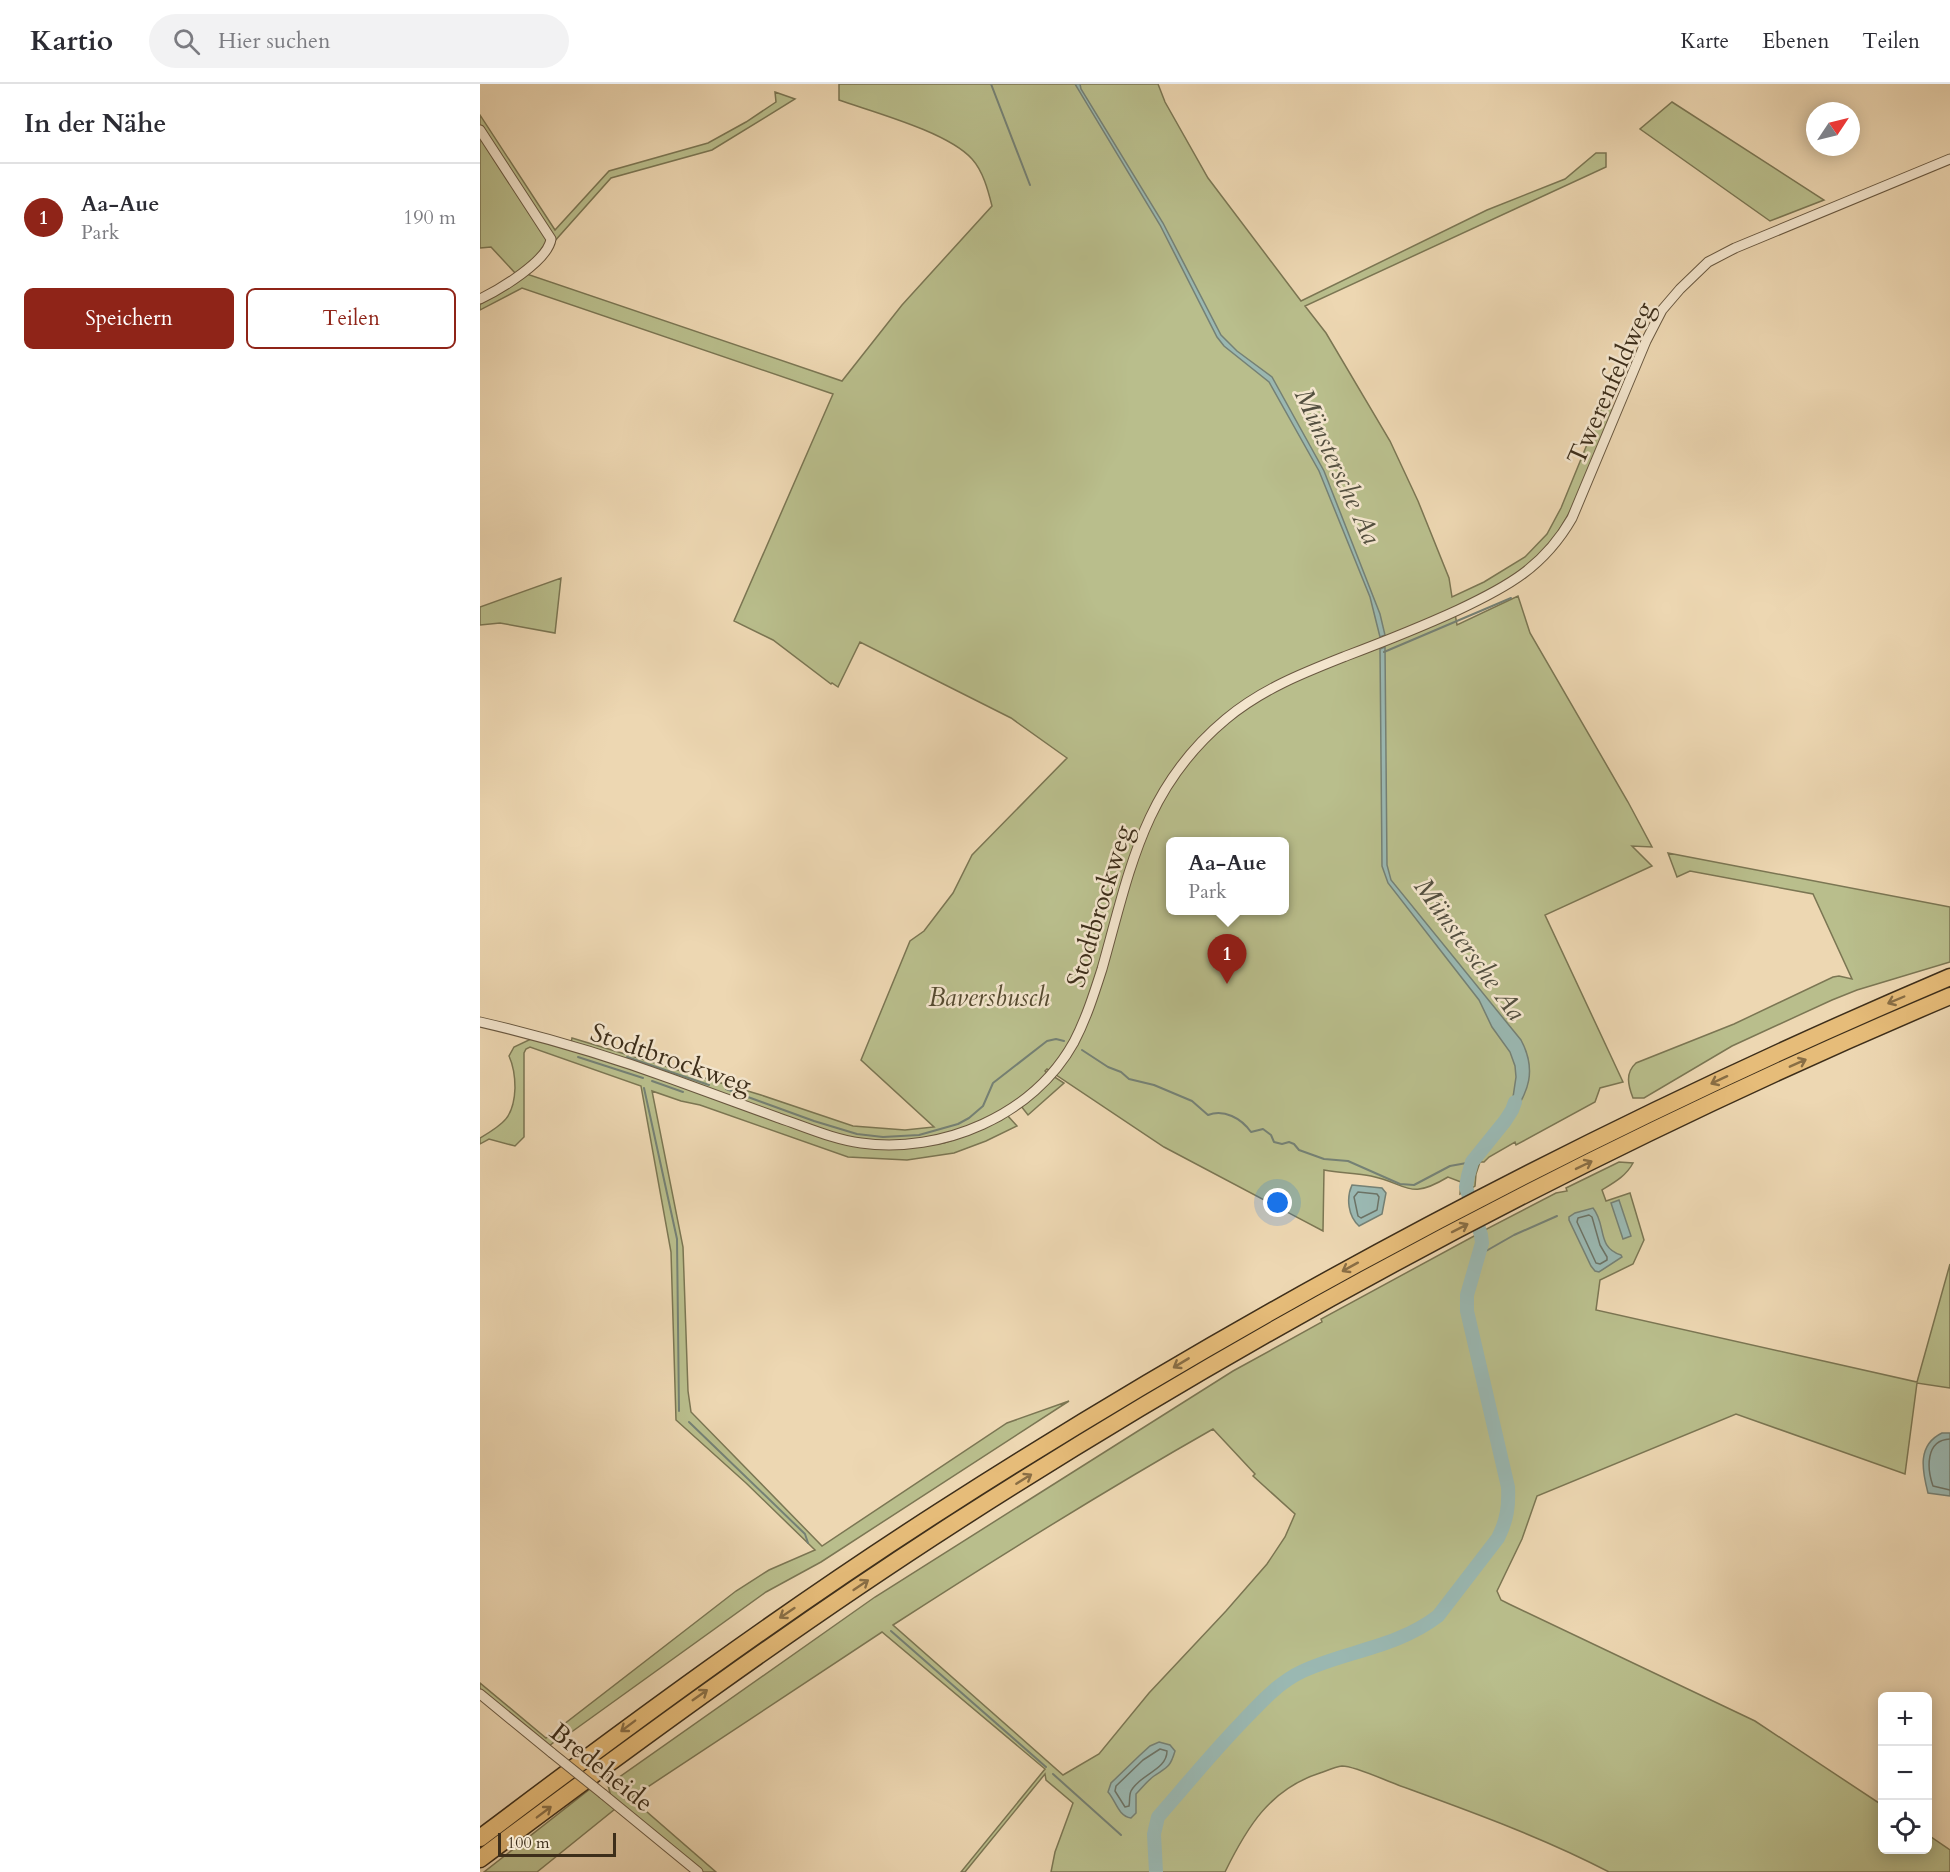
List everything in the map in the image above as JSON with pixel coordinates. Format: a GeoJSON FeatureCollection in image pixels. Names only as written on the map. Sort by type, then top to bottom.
{"type":"FeatureCollection","features":[{"type":"Feature","properties":{"kind":"highway"},"geometry":{"type":"LineString","coordinates":[[480,1838],[675,1691],[797,1606],[940,1511],[1134,1390],[1281,1305],[1525,1175],[1762,1059],[1950,976]]}},
{"type":"Feature","properties":{"kind":"highway"},"geometry":{"type":"LineString","coordinates":[[480,1859],[723,1679],[954,1523],[1185,1381],[1408,1256],[1532,1191],[1769,1076],[1950,996]]}},
{"type":"Feature","properties":{"kind":"street"},"geometry":{"type":"LineString","coordinates":[[480,130],[551,239],[546,252],[502,286],[480,299]]}},
{"type":"Feature","properties":{"kind":"street","name":"Twerenfeldweg"},"geometry":{"type":"LineString","coordinates":[[1373,646],[1438,619],[1509,584],[1534,566],[1557,542],[1577,508],[1656,322],[1671,299],[1708,262],[1735,248],[1950,159]]}},
{"type":"Feature","properties":{"kind":"street","name":"Stodtbrockweg"},"geometry":{"type":"LineString","coordinates":[[480,1022],[646,1070],[836,1138],[859,1143],[902,1145],[922,1143],[964,1133],[992,1120],[1028,1096],[1058,1066],[1073,1043],[1093,999],[1138,843],[1155,805],[1186,759],[1224,720],[1270,688],[1373,646]]}},
{"type":"Feature","properties":{"kind":"street","name":"Bredeheide"},"geometry":{"type":"LineString","coordinates":[[480,1694],[698,1872]]}},
{"type":"Feature","properties":{"kind":"green space","name":"Baversbusch"},"geometry":{"type":"Polygon","coordinates":[[[839,84],[1158,84],[1165,102],[1208,178],[1301,301],[1487,210],[1565,179],[1596,153],[1606,153],[1606,167],[1305,306],[1326,333],[1390,441],[1418,501],[1449,578],[1452,597],[1484,582],[1525,557],[1547,534],[1561,508],[1604,403],[1614,407],[1580,491],[1558,532],[1545,549],[1512,577],[1454,608],[1457,625],[1518,596],[1530,633],[1652,847],[1632,846],[1652,866],[1545,915],[1623,1082],[1600,1088],[1595,1102],[1516,1145],[1515,1142],[1484,1162],[1480,1162],[1475,1186],[1469,1190],[1471,1201],[1483,1231],[1556,1193],[1567,1191],[1566,1188],[1619,1162],[1633,1163],[1624,1175],[1602,1190],[1606,1201],[1630,1193],[1644,1240],[1633,1264],[1600,1280],[1596,1310],[1917,1382],[1950,1264],[1950,1388],[1917,1383],[1905,1474],[1736,1414],[1537,1496],[1522,1539],[1497,1591],[1501,1600],[1755,1721],[1878,1802],[1878,1854],[1932,1854],[1932,1838],[1950,1850],[1950,1872],[1609,1872],[1505,1825],[1362,1771],[1342,1766],[1302,1780],[1274,1799],[1252,1825],[1225,1872],[1051,1872],[1055,1852],[1073,1803],[1046,1780],[1045,1774],[965,1872],[961,1872],[1045,1769],[882,1632],[631,1798],[716,1872],[702,1872],[611,1797],[608,1785],[875,1597],[1233,1371],[1322,1322],[1321,1319],[1476,1235],[1476,1227],[1464,1192],[1460,1194],[1461,1182],[1448,1177],[1435,1184],[1416,1189],[1371,1176],[1324,1170],[1323,1231],[1164,1147],[1047,1069],[1045,1071],[1047,1073],[1022,1096],[980,1121],[916,1140],[889,1142],[837,1135],[571,1043],[572,1038],[761,1095],[853,1126],[905,1130],[934,1127],[861,1060],[910,941],[924,931],[953,893],[972,855],[1067,758],[1011,718],[860,642],[838,687],[773,640],[734,621],[833,394],[522,288],[480,310],[480,301],[524,273],[842,381],[902,305],[992,206],[987,187],[972,159],[961,149],[928,132],[839,100],[839,84]],[[1213,1429],[1051,1525],[893,1625],[1063,1775],[1099,1754],[1149,1693],[1267,1564],[1285,1537],[1295,1514],[1253,1476],[1255,1474],[1213,1429]]]}},
{"type":"Feature","properties":{"kind":"green space"},"geometry":{"type":"Polygon","coordinates":[[[775,92],[795,99],[712,150],[611,178],[553,243],[480,126],[480,115],[555,230],[609,171],[708,143],[776,102],[775,92]]]}},
{"type":"Feature","properties":{"kind":"green space"},"geometry":{"type":"Polygon","coordinates":[[[1672,102],[1824,200],[1770,221],[1640,129],[1672,102]]]}},
{"type":"Feature","properties":{"kind":"green space"},"geometry":{"type":"Polygon","coordinates":[[[480,133],[548,240],[543,251],[516,274],[491,247],[480,248],[480,133]]]}},
{"type":"Feature","properties":{"kind":"green space"},"geometry":{"type":"Polygon","coordinates":[[[561,578],[555,633],[500,623],[480,625],[480,607],[561,578]]]}},
{"type":"Feature","properties":{"kind":"green space"},"geometry":{"type":"Polygon","coordinates":[[[1668,853],[1950,907],[1950,962],[1857,990],[1832,1000],[1732,1046],[1644,1098],[1633,1098],[1628,1079],[1636,1063],[1734,1024],[1833,977],[1852,979],[1813,894],[1690,871],[1677,877],[1668,853]]]}},
{"type":"Feature","properties":{"kind":"green space"},"geometry":{"type":"Polygon","coordinates":[[[533,1038],[644,1072],[835,1141],[908,1148],[944,1143],[965,1136],[1007,1115],[1017,1126],[954,1153],[907,1160],[848,1157],[700,1105],[652,1091],[683,1247],[688,1391],[691,1412],[822,1546],[1007,1423],[1069,1401],[821,1562],[766,1592],[549,1746],[480,1691],[480,1683],[546,1738],[736,1591],[769,1570],[815,1550],[746,1483],[676,1420],[671,1252],[641,1086],[530,1047],[524,1053],[524,1137],[515,1146],[489,1139],[480,1144],[480,1138],[501,1124],[510,1113],[515,1079],[509,1056],[514,1047],[533,1038]]]}},
{"type":"Feature","properties":{"kind":"green space"},"geometry":{"type":"Polygon","coordinates":[[[1053,1076],[1064,1083],[1028,1115],[1021,1106],[1053,1076]]]}},
{"type":"Feature","properties":{"kind":"green space"},"geometry":{"type":"Polygon","coordinates":[[[590,1789],[615,1809],[537,1872],[484,1872],[590,1789]]]}},
{"type":"Feature","properties":{"kind":"water"},"geometry":{"type":"Polygon","coordinates":[[[1075,84],[1080,84],[1163,223],[1221,335],[1237,351],[1272,377],[1324,471],[1380,614],[1385,635],[1380,637],[1370,597],[1319,471],[1269,382],[1224,346],[1217,337],[1160,225],[1075,84]]]}},
{"type":"Feature","properties":{"kind":"water"},"geometry":{"type":"Polygon","coordinates":[[[1385,647],[1387,865],[1391,880],[1521,1040],[1529,1061],[1529,1081],[1510,1119],[1506,1115],[1513,1097],[1516,1077],[1510,1052],[1492,1027],[1479,1000],[1388,883],[1382,866],[1380,649],[1385,647]]]}},
{"type":"Feature","properties":{"kind":"water"},"geometry":{"type":"Polygon","coordinates":[[[1352,1185],[1382,1188],[1386,1193],[1382,1214],[1359,1226],[1352,1217],[1349,1207],[1352,1185]]]}},
{"type":"Feature","properties":{"kind":"water"},"geometry":{"type":"Polygon","coordinates":[[[1619,1200],[1631,1236],[1623,1239],[1611,1203],[1619,1200]]]}},
{"type":"Feature","properties":{"kind":"water"},"geometry":{"type":"Polygon","coordinates":[[[1593,1208],[1600,1221],[1608,1247],[1622,1257],[1599,1272],[1591,1266],[1569,1220],[1569,1217],[1575,1213],[1593,1208]]]}},
{"type":"Feature","properties":{"kind":"water"},"geometry":{"type":"Polygon","coordinates":[[[1942,1433],[1950,1433],[1950,1496],[1928,1493],[1924,1476],[1925,1451],[1928,1444],[1942,1433]]]}},
{"type":"Feature","properties":{"kind":"water"},"geometry":{"type":"Polygon","coordinates":[[[1159,1742],[1170,1745],[1175,1751],[1171,1761],[1136,1794],[1136,1813],[1131,1818],[1127,1817],[1120,1811],[1108,1792],[1111,1783],[1150,1746],[1159,1742]]]}},
{"type":"Feature","properties":{"kind":"waterway"},"geometry":{"type":"LineString","coordinates":[[991,84],[1030,185]]}},
{"type":"Feature","properties":{"kind":"waterway"},"geometry":{"type":"LineString","coordinates":[[1384,652],[1511,598]]}},
{"type":"Feature","properties":{"kind":"waterway"},"geometry":{"type":"LineString","coordinates":[[726,1089],[857,1134],[883,1137],[919,1135],[958,1124],[969,1118],[983,1106],[993,1083],[1047,1041],[1056,1039],[1064,1041]]}},
{"type":"Feature","properties":{"kind":"waterway"},"geometry":{"type":"LineString","coordinates":[[1082,1050],[1129,1079],[1154,1085],[1192,1101],[1208,1115],[1220,1113],[1232,1116],[1251,1132],[1263,1129],[1271,1135],[1274,1142],[1282,1144],[1289,1142],[1299,1150],[1324,1159],[1348,1161],[1400,1184],[1414,1185],[1450,1166],[1472,1162]]}},
{"type":"Feature","properties":{"kind":"waterway"},"geometry":{"type":"LineString","coordinates":[[578,1057],[643,1078]]}},
{"type":"Feature","properties":{"kind":"waterway"},"geometry":{"type":"LineString","coordinates":[[627,1057],[709,1085]]}},
{"type":"Feature","properties":{"kind":"waterway"},"geometry":{"type":"LineString","coordinates":[[652,1081],[683,1092]]}},
{"type":"Feature","properties":{"kind":"waterway"},"geometry":{"type":"LineString","coordinates":[[644,1088],[677,1239],[679,1411]]}},
{"type":"Feature","properties":{"kind":"waterway","name":"Münstersche Aa"},"geometry":{"type":"LineString","coordinates":[[1156,1872],[1154,1834],[1158,1817],[1264,1700],[1286,1681],[1303,1671],[1389,1642],[1422,1627],[1438,1616],[1498,1538],[1507,1513],[1508,1487],[1467,1311],[1467,1295],[1482,1243],[1466,1187],[1472,1162],[1505,1121],[1515,1102]]}},
{"type":"Feature","properties":{"kind":"waterway"},"geometry":{"type":"LineString","coordinates":[[1479,1255],[1514,1235],[1557,1216]]}},
{"type":"Feature","properties":{"kind":"waterway"},"geometry":{"type":"LineString","coordinates":[[689,1422],[805,1534],[808,1543]]}},
{"type":"Feature","properties":{"kind":"waterway"},"geometry":{"type":"LineString","coordinates":[[891,1631],[1046,1767]]}},
{"type":"Feature","properties":{"kind":"waterway"},"geometry":{"type":"LineString","coordinates":[[1053,1774],[1121,1835]]}},
{"type":"Feature","properties":{"kind":"place","name":"Aa-Aue"},"geometry":{"type":"Point","coordinates":[1227,984]}}]}
